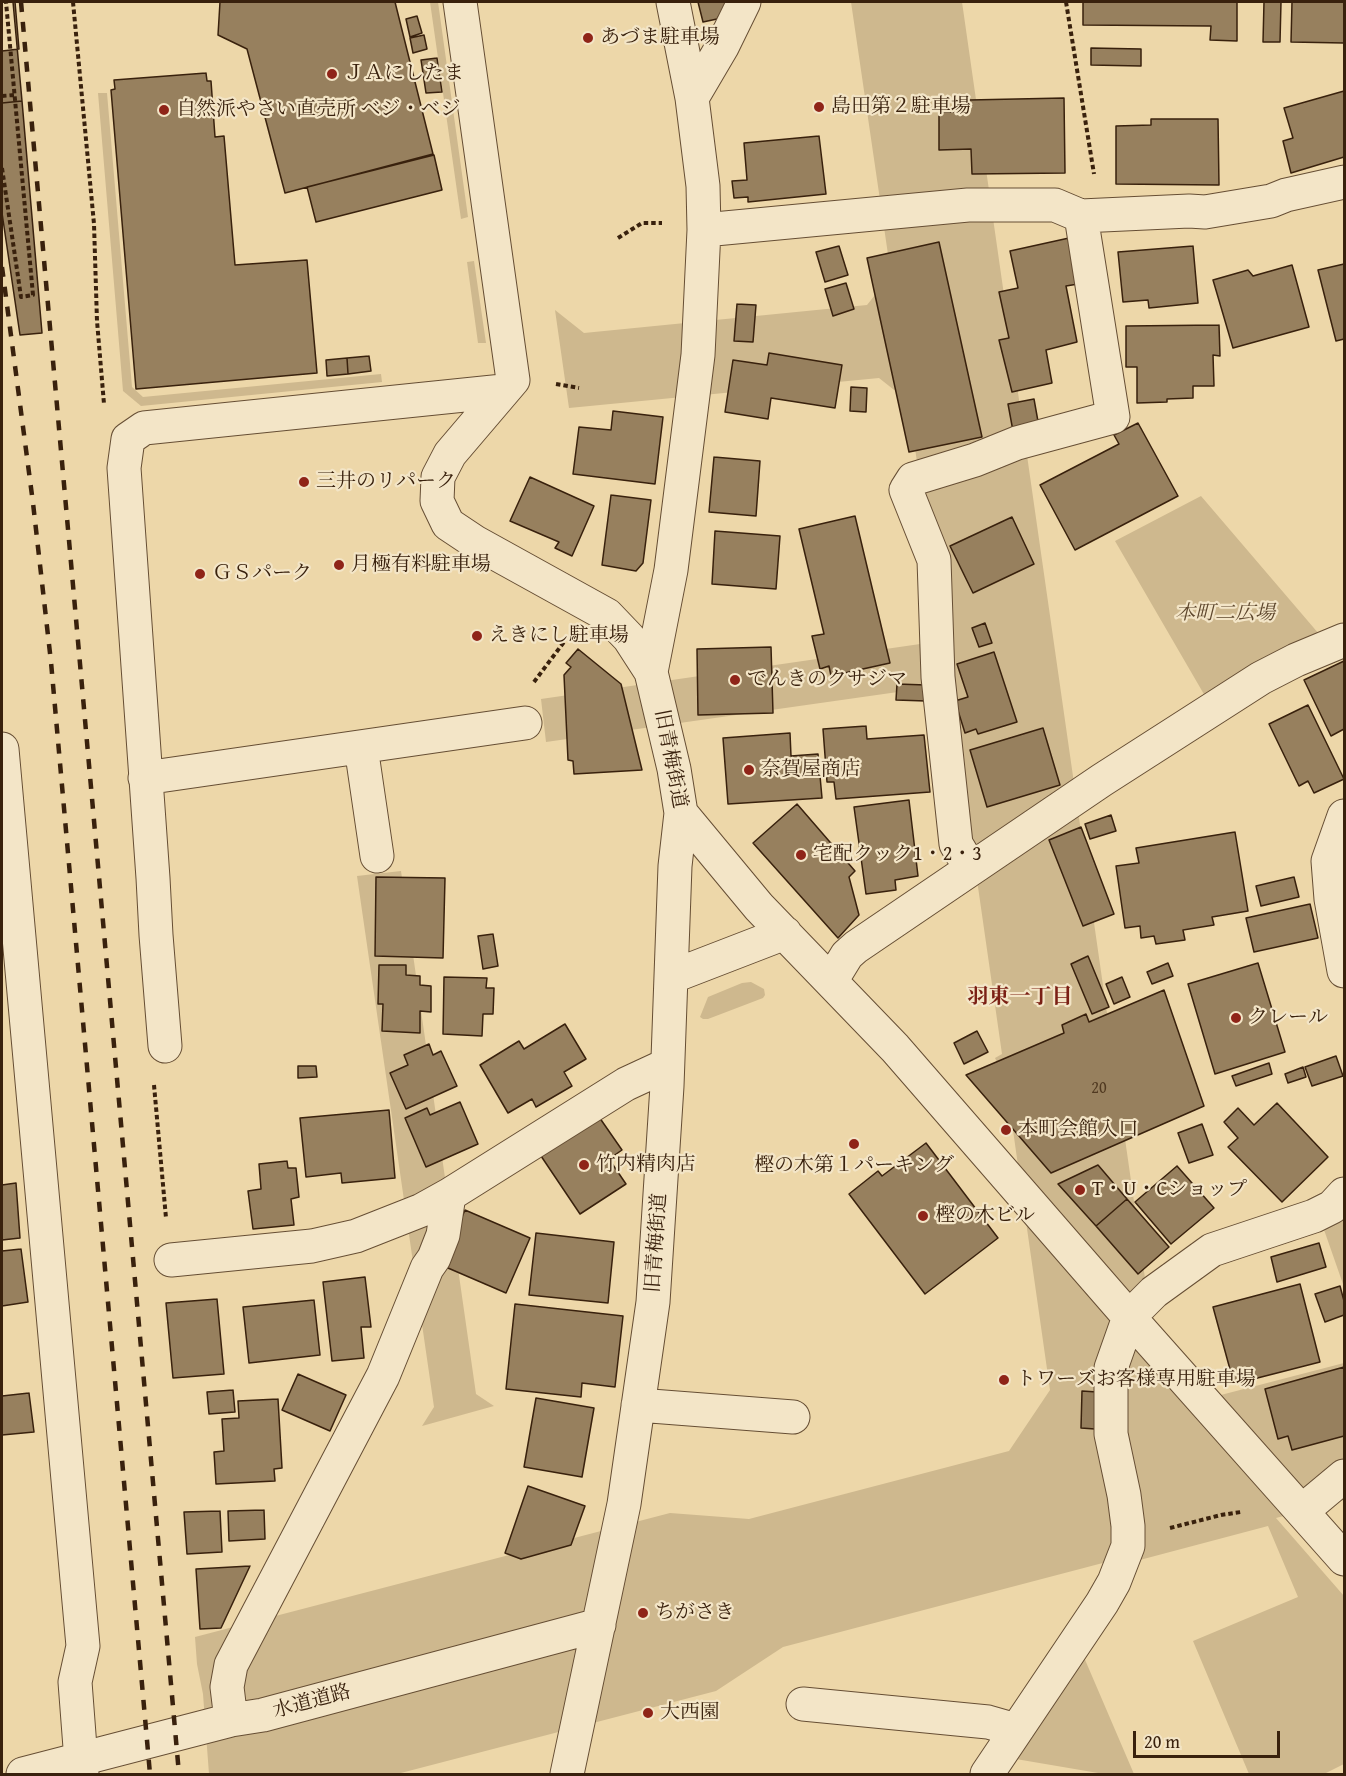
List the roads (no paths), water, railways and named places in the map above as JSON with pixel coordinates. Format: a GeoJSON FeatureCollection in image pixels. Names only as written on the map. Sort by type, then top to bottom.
{"type":"FeatureCollection","features":[{"type":"Feature","properties":{"kind":"street"},"geometry":{"type":"LineString","coordinates":[[460,2],[513,380],[450,454],[438,477],[437,501],[448,524],[475,542],[607,615],[629,638],[651,672]]}},
{"type":"Feature","properties":{"kind":"street"},"geometry":{"type":"LineString","coordinates":[[651,672],[671,570],[698,355],[704,230],[703,186],[692,98],[673,2]]}},
{"type":"Feature","properties":{"kind":"street"},"geometry":{"type":"LineString","coordinates":[[692,98],[722,47],[744,2]]}},
{"type":"Feature","properties":{"kind":"street"},"geometry":{"type":"LineString","coordinates":[[704,230],[968,205],[1055,205],[1081,216],[1205,212],[1271,201],[1286,195],[1344,182]]}},
{"type":"Feature","properties":{"kind":"street"},"geometry":{"type":"LineString","coordinates":[[971,869],[956,844],[938,677],[934,560],[906,490],[913,478],[975,460],[1017,443],[1113,417],[1081,216]]}},
{"type":"Feature","properties":{"kind":"street"},"geometry":{"type":"LineString","coordinates":[[165,1046],[124,468],[128,438],[144,428],[503,392]]}},
{"type":"Feature","properties":{"kind":"street"},"geometry":{"type":"LineString","coordinates":[[831,981],[847,955],[856,947],[1102,780],[1261,678],[1344,640]]}},
{"type":"Feature","properties":{"kind":"street","name":"旧青梅街道"},"geometry":{"type":"LineString","coordinates":[[567,1774],[624,1504],[653,1302],[667,1065],[675,866],[681,813],[674,769],[651,672]]}},
{"type":"Feature","properties":{"kind":"street"},"geometry":{"type":"LineString","coordinates":[[145,778],[525,723]]}},
{"type":"Feature","properties":{"kind":"street"},"geometry":{"type":"LineString","coordinates":[[361,747],[377,856]]}},
{"type":"Feature","properties":{"kind":"street"},"geometry":{"type":"LineString","coordinates":[[2,749],[83,1646],[75,1682],[82,1767]]}},
{"type":"Feature","properties":{"kind":"street"},"geometry":{"type":"LineString","coordinates":[[681,813],[759,907],[895,1048],[1344,1559]]}},
{"type":"Feature","properties":{"kind":"street"},"geometry":{"type":"LineString","coordinates":[[1344,816],[1328,861],[1331,899],[1344,971]]}},
{"type":"Feature","properties":{"kind":"street"},"geometry":{"type":"LineString","coordinates":[[671,977],[785,933]]}},
{"type":"Feature","properties":{"kind":"street"},"geometry":{"type":"LineString","coordinates":[[171,1260],[335,1242],[357,1236],[422,1210],[626,1084],[667,1065]]}},
{"type":"Feature","properties":{"kind":"street"},"geometry":{"type":"LineString","coordinates":[[987,1774],[1102,1603],[1114,1582],[1128,1546],[1124,1495],[1111,1434],[1111,1368],[1129,1317],[1154,1292],[1212,1250],[1314,1216],[1332,1207],[1344,1194]]}},
{"type":"Feature","properties":{"kind":"street"},"geometry":{"type":"LineString","coordinates":[[231,1720],[227,1687],[231,1665],[383,1376],[427,1268],[443,1235],[449,1195]]}},
{"type":"Feature","properties":{"kind":"street"},"geometry":{"type":"LineString","coordinates":[[638,1405],[793,1417]]}},
{"type":"Feature","properties":{"kind":"street"},"geometry":{"type":"LineString","coordinates":[[1302,1511],[1344,1476]]}},
{"type":"Feature","properties":{"kind":"street","name":"水道道路"},"geometry":{"type":"LineString","coordinates":[[23,1774],[82,1767],[231,1720],[263,1714],[599,1625]]}},
{"type":"Feature","properties":{"kind":"street"},"geometry":{"type":"LineString","coordinates":[[803,1704],[988,1722],[1016,1730]]}},
{"type":"Feature","properties":{"kind":"railway"},"geometry":{"type":"LineString","coordinates":[[21,2],[179,1774]]}},
{"type":"Feature","properties":{"kind":"railway"},"geometry":{"type":"LineString","coordinates":[[2,267],[51,662],[150,1774]]}},
{"type":"Feature","properties":{"kind":"place","name":"あづま駐車場"},"geometry":{"type":"Point","coordinates":[588,38]}},
{"type":"Feature","properties":{"kind":"place","name":"ＪＡにしたま"},"geometry":{"type":"Point","coordinates":[332,74]}},
{"type":"Feature","properties":{"kind":"place","name":"島田第２駐車場"},"geometry":{"type":"Point","coordinates":[819,107]}},
{"type":"Feature","properties":{"kind":"place","name":"自然派やさい直売所 ベジ・ベジ"},"geometry":{"type":"Point","coordinates":[164,110]}},
{"type":"Feature","properties":{"kind":"place","name":"三井のリパーク"},"geometry":{"type":"Point","coordinates":[304,482]}},
{"type":"Feature","properties":{"kind":"place","name":"月極有料駐車場"},"geometry":{"type":"Point","coordinates":[339,565]}},
{"type":"Feature","properties":{"kind":"place","name":"ＧＳパーク"},"geometry":{"type":"Point","coordinates":[200,574]}},
{"type":"Feature","properties":{"kind":"place","name":"えきにし駐車場"},"geometry":{"type":"Point","coordinates":[477,636]}},
{"type":"Feature","properties":{"kind":"place","name":"でんきのクサジマ"},"geometry":{"type":"Point","coordinates":[735,680]}},
{"type":"Feature","properties":{"kind":"place","name":"奈賀屋商店"},"geometry":{"type":"Point","coordinates":[749,770]}},
{"type":"Feature","properties":{"kind":"place","name":"宅配クック1・2・3"},"geometry":{"type":"Point","coordinates":[801,855]}},
{"type":"Feature","properties":{"kind":"place","name":"クレール"},"geometry":{"type":"Point","coordinates":[1236,1018]}},
{"type":"Feature","properties":{"kind":"place","name":"本町会館入口"},"geometry":{"type":"Point","coordinates":[1006,1130]}},
{"type":"Feature","properties":{"kind":"place","name":"樫の木第１パーキング"},"geometry":{"type":"Point","coordinates":[854,1144]}},
{"type":"Feature","properties":{"kind":"place","name":"竹内精肉店"},"geometry":{"type":"Point","coordinates":[584,1165]}},
{"type":"Feature","properties":{"kind":"place","name":"T・U・Cショップ"},"geometry":{"type":"Point","coordinates":[1080,1190]}},
{"type":"Feature","properties":{"kind":"place","name":"樫の木ビル"},"geometry":{"type":"Point","coordinates":[923,1216]}},
{"type":"Feature","properties":{"kind":"place","name":"トワーズお客様専用駐車場"},"geometry":{"type":"Point","coordinates":[1004,1380]}},
{"type":"Feature","properties":{"kind":"place","name":"ちがさき"},"geometry":{"type":"Point","coordinates":[643,1613]}},
{"type":"Feature","properties":{"kind":"place","name":"大西園"},"geometry":{"type":"Point","coordinates":[648,1713]}},
{"type":"Feature","properties":{"kind":"district","name":"羽東一丁目"},"geometry":{"type":"Point","coordinates":[1020,998]}},
{"type":"Feature","properties":{"kind":"park label","name":"本町二広場"},"geometry":{"type":"Point","coordinates":[1225,614]}}]}
